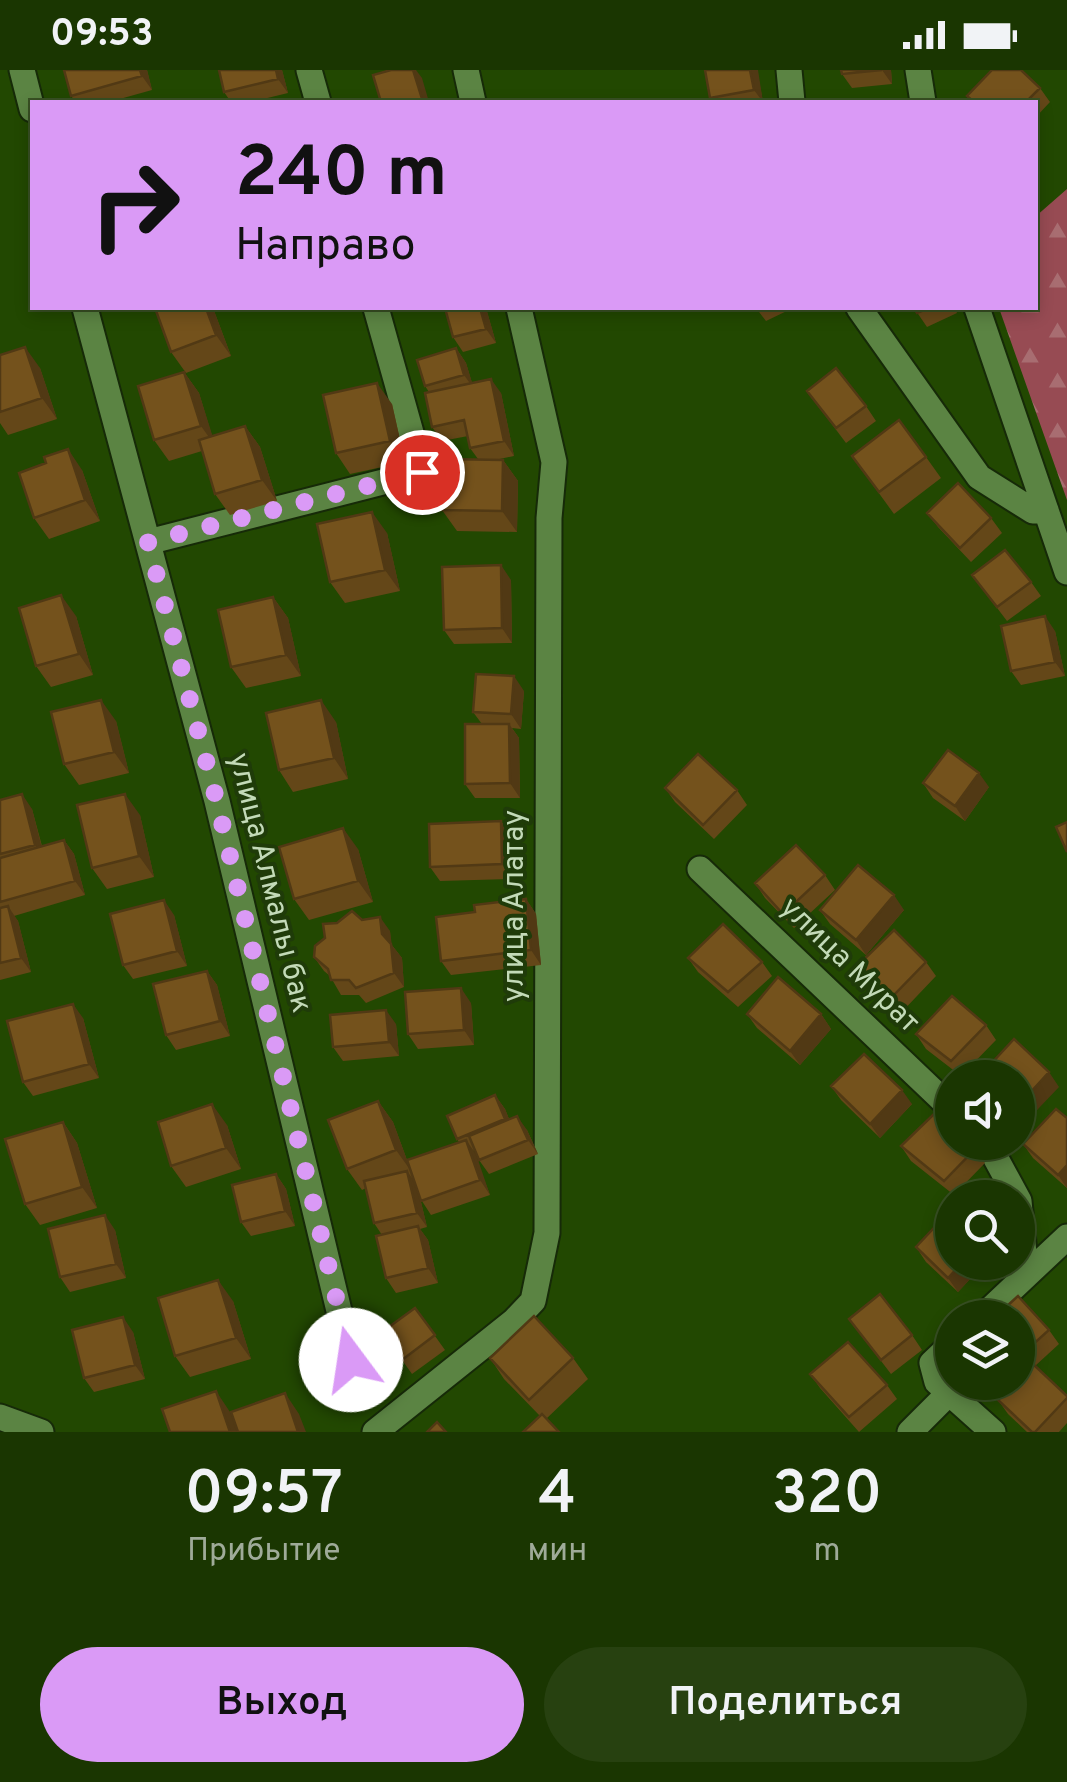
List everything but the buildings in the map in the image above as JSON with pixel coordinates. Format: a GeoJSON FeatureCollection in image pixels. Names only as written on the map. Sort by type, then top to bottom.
{"type":"FeatureCollection","features":[{"type":"Feature","properties":{"kind":"street"},"geometry":{"type":"LineString","coordinates":[[22,70],[30,101]]}},
{"type":"Feature","properties":{"kind":"street"},"geometry":{"type":"LineString","coordinates":[[309,70],[317,100]]}},
{"type":"Feature","properties":{"kind":"street"},"geometry":{"type":"LineString","coordinates":[[466,70],[473,100]]}},
{"type":"Feature","properties":{"kind":"street"},"geometry":{"type":"LineString","coordinates":[[790,70],[792,100]]}},
{"type":"Feature","properties":{"kind":"street"},"geometry":{"type":"LineString","coordinates":[[918,70],[923,100]]}},
{"type":"Feature","properties":{"kind":"street","name":"улица Алмалы бак"},"geometry":{"type":"LineString","coordinates":[[86,310],[217,802],[351,1360]]}},
{"type":"Feature","properties":{"kind":"street"},"geometry":{"type":"LineString","coordinates":[[148,542],[422,472],[377,310]]}},
{"type":"Feature","properties":{"kind":"street","name":"улица Алатау"},"geometry":{"type":"LineString","coordinates":[[375,1432],[514,1321],[533,1301],[544,1251],[549,538],[554,462],[519,310]]}},
{"type":"Feature","properties":{"kind":"street"},"geometry":{"type":"LineString","coordinates":[[860,310],[979,477],[1033,511],[1046,510]]}},
{"type":"Feature","properties":{"kind":"street"},"geometry":{"type":"LineString","coordinates":[[978,310],[1067,572]]}},
{"type":"Feature","properties":{"kind":"street","name":"улица Мурат"},"geometry":{"type":"LineString","coordinates":[[700,869],[935,1094]]}},
{"type":"Feature","properties":{"kind":"street"},"geometry":{"type":"LineString","coordinates":[[1035,1267],[1067,1237]]}},
{"type":"Feature","properties":{"kind":"street"},"geometry":{"type":"LineString","coordinates":[[1000,1300],[1021,1280]]}},
{"type":"Feature","properties":{"kind":"street"},"geometry":{"type":"LineString","coordinates":[[910,1432],[942,1400]]}},
{"type":"Feature","properties":{"kind":"street"},"geometry":{"type":"LineString","coordinates":[[957,1400],[993,1432]]}},
{"type":"Feature","properties":{"kind":"street"},"geometry":{"type":"LineString","coordinates":[[0,1417],[41,1432]]}},
{"type":"Feature","properties":{"kind":"green space"},"geometry":{"type":"Polygon","coordinates":[[[1067,189],[1067,500],[1000,310],[1038,310],[1038,214],[1067,189]]]}},
{"type":"Feature","properties":{"kind":"route"},"geometry":{"type":"LineString","coordinates":[[351,1360],[217,802],[148,542],[422,472]]}}]}
